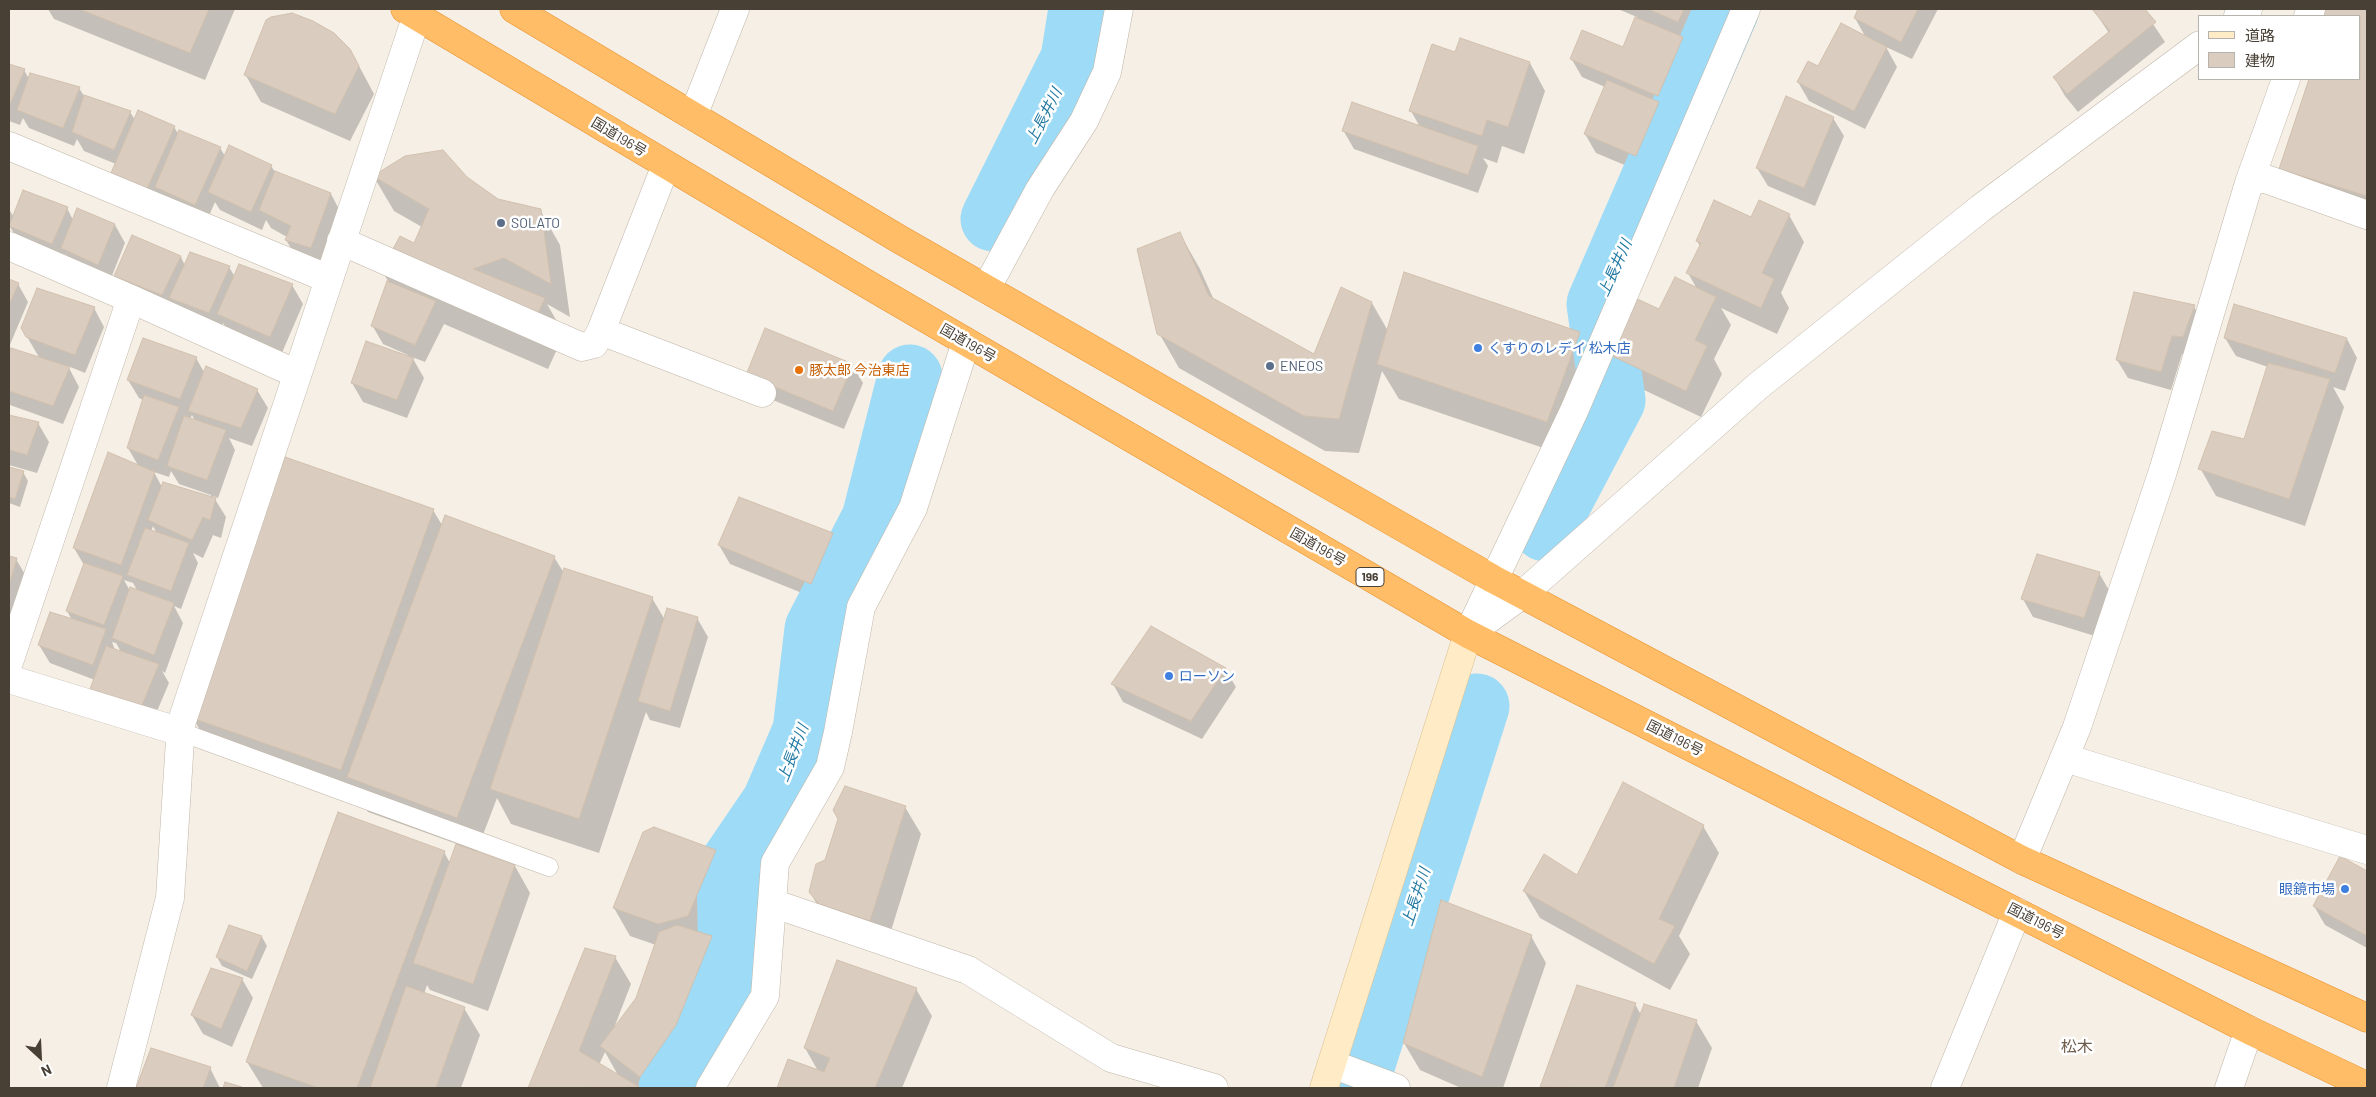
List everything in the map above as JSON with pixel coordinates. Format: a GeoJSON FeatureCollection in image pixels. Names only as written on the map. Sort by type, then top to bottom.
{"type":"FeatureCollection","features":[{"type":"Feature","properties":{"kind":"highway"},"geometry":{"type":"LineString","coordinates":[[514,9],[986,289],[1493,579],[1524,593],[2022,860],[2367,1018]]}},
{"type":"Feature","properties":{"kind":"highway","name":"国道196号"},"geometry":{"type":"LineString","coordinates":[[413,11],[666,165],[1468,634],[2249,1030],[2367,1086]]}},
{"type":"Feature","properties":{"kind":"street"},"geometry":{"type":"LineString","coordinates":[[692,116],[735,9]]}},
{"type":"Feature","properties":{"kind":"street"},"geometry":{"type":"LineString","coordinates":[[986,289],[1040,188],[1088,113],[1107,72],[1119,9]]}},
{"type":"Feature","properties":{"kind":"street"},"geometry":{"type":"LineString","coordinates":[[1396,1088],[1328,1076],[1468,634],[1574,411],[1746,9]]}},
{"type":"Feature","properties":{"kind":"street"},"geometry":{"type":"LineString","coordinates":[[121,1088],[170,898],[181,724],[329,279],[413,11]]}},
{"type":"Feature","properties":{"kind":"street"},"geometry":{"type":"LineString","coordinates":[[1468,634],[1524,593],[1765,380],[1981,208],[2198,46]]}},
{"type":"Feature","properties":{"kind":"street"},"geometry":{"type":"LineString","coordinates":[[2022,860],[2077,728],[2163,471],[2249,183],[2286,80]]}},
{"type":"Feature","properties":{"kind":"street"},"geometry":{"type":"LineString","coordinates":[[9,146],[329,279]]}},
{"type":"Feature","properties":{"kind":"street"},"geometry":{"type":"LineString","coordinates":[[341,241],[582,347],[594,344],[601,330],[666,165]]}},
{"type":"Feature","properties":{"kind":"street"},"geometry":{"type":"LineString","coordinates":[[2249,183],[2263,178],[2367,215]]}},
{"type":"Feature","properties":{"kind":"street"},"geometry":{"type":"LineString","coordinates":[[9,246],[297,374]]}},
{"type":"Feature","properties":{"kind":"street"},"geometry":{"type":"LineString","coordinates":[[9,662],[131,299]]}},
{"type":"Feature","properties":{"kind":"street"},"geometry":{"type":"LineString","coordinates":[[601,330],[762,393]]}},
{"type":"Feature","properties":{"kind":"street"},"geometry":{"type":"LineString","coordinates":[[710,1088],[765,996],[776,863],[830,767],[861,607],[913,508],[966,342]]}},
{"type":"Feature","properties":{"kind":"street"},"geometry":{"type":"LineString","coordinates":[[9,680],[181,732]]}},
{"type":"Feature","properties":{"kind":"street"},"geometry":{"type":"LineString","coordinates":[[2065,758],[2367,850]]}},
{"type":"Feature","properties":{"kind":"street"},"geometry":{"type":"LineString","coordinates":[[772,904],[968,970],[1111,1058],[1214,1088]]}},
{"type":"Feature","properties":{"kind":"street"},"geometry":{"type":"LineString","coordinates":[[1946,1088],[2017,912]]}},
{"type":"Feature","properties":{"kind":"street"},"geometry":{"type":"LineString","coordinates":[[2229,1088],[2249,1030]]}},
{"type":"Feature","properties":{"kind":"lane"},"geometry":{"type":"LineString","coordinates":[[181,732],[549,867]]}},
{"type":"Feature","properties":{"kind":"building"},"geometry":{"type":"Polygon","coordinates":[[[79,9],[209,9],[190,53],[79,9]]]}},
{"type":"Feature","properties":{"kind":"building"},"geometry":{"type":"Polygon","coordinates":[[[1648,9],[1684,9],[1678,22],[1648,9]]]}},
{"type":"Feature","properties":{"kind":"building"},"geometry":{"type":"Polygon","coordinates":[[[1858,9],[1918,9],[1901,42],[1854,18],[1858,9]]]}},
{"type":"Feature","properties":{"kind":"building"},"geometry":{"type":"Polygon","coordinates":[[[2092,9],[2145,9],[2156,22],[2067,94],[2053,77],[2110,31],[2092,9]]]}},
{"type":"Feature","properties":{"kind":"building"},"geometry":{"type":"Polygon","coordinates":[[[2317,9],[2367,9],[2367,196],[2279,169],[2309,80],[2361,80],[2361,15],[2314,15],[2317,9]]]}},
{"type":"Feature","properties":{"kind":"building"},"geometry":{"type":"Polygon","coordinates":[[[292,13],[313,21],[334,33],[350,49],[359,66],[335,114],[244,75],[266,20],[271,17],[292,13]]]}},
{"type":"Feature","properties":{"kind":"building"},"geometry":{"type":"Polygon","coordinates":[[[1635,17],[1683,37],[1658,96],[1570,59],[1582,30],[1623,47],[1635,17]]]}},
{"type":"Feature","properties":{"kind":"building"},"geometry":{"type":"Polygon","coordinates":[[[1841,23],[1887,47],[1854,111],[1797,82],[1808,61],[1818,66],[1841,23]]]}},
{"type":"Feature","properties":{"kind":"building"},"geometry":{"type":"Polygon","coordinates":[[[1460,38],[1530,62],[1508,127],[1487,120],[1482,136],[1409,111],[1432,44],[1455,52],[1460,38]]]}},
{"type":"Feature","properties":{"kind":"building"},"geometry":{"type":"Polygon","coordinates":[[[9,64],[25,69],[9,107],[9,64]]]}},
{"type":"Feature","properties":{"kind":"building"},"geometry":{"type":"Polygon","coordinates":[[[30,73],[80,87],[63,128],[17,110],[30,73]]]}},
{"type":"Feature","properties":{"kind":"building"},"geometry":{"type":"Polygon","coordinates":[[[1607,80],[1659,102],[1636,156],[1584,134],[1607,80]]]}},
{"type":"Feature","properties":{"kind":"building"},"geometry":{"type":"Polygon","coordinates":[[[84,95],[131,111],[114,150],[72,132],[84,95]]]}},
{"type":"Feature","properties":{"kind":"building"},"geometry":{"type":"Polygon","coordinates":[[[1786,96],[1834,117],[1804,188],[1756,168],[1786,96]]]}},
{"type":"Feature","properties":{"kind":"building"},"geometry":{"type":"Polygon","coordinates":[[[1352,102],[1478,146],[1468,175],[1342,131],[1352,102]]]}},
{"type":"Feature","properties":{"kind":"building"},"geometry":{"type":"Polygon","coordinates":[[[138,110],[175,126],[147,189],[111,173],[138,110]]]}},
{"type":"Feature","properties":{"kind":"building"},"geometry":{"type":"Polygon","coordinates":[[[179,130],[221,147],[195,205],[155,187],[179,130]]]}},
{"type":"Feature","properties":{"kind":"building"},"geometry":{"type":"Polygon","coordinates":[[[229,145],[272,165],[251,212],[208,192],[229,145]]]}},
{"type":"Feature","properties":{"kind":"building"},"geometry":{"type":"Polygon","coordinates":[[[443,150],[467,177],[498,199],[541,209],[551,284],[504,258],[473,269],[545,298],[528,335],[381,271],[400,236],[414,243],[429,209],[373,176],[405,156],[443,150]]]}},
{"type":"Feature","properties":{"kind":"building"},"geometry":{"type":"Polygon","coordinates":[[[275,171],[331,193],[311,248],[285,240],[291,226],[259,210],[275,171]]]}},
{"type":"Feature","properties":{"kind":"building"},"geometry":{"type":"Polygon","coordinates":[[[23,190],[68,207],[52,244],[9,226],[23,190]]]}},
{"type":"Feature","properties":{"kind":"building"},"geometry":{"type":"Polygon","coordinates":[[[1714,200],[1751,217],[1759,200],[1790,214],[1762,273],[1774,279],[1761,308],[1686,273],[1701,243],[1696,241],[1714,200]]]}},
{"type":"Feature","properties":{"kind":"building"},"geometry":{"type":"Polygon","coordinates":[[[77,208],[115,224],[98,265],[61,248],[77,208]]]}},
{"type":"Feature","properties":{"kind":"building"},"geometry":{"type":"Polygon","coordinates":[[[1180,232],[1209,296],[1314,354],[1341,287],[1372,302],[1339,419],[1304,416],[1157,334],[1137,249],[1180,232]]]}},
{"type":"Feature","properties":{"kind":"building"},"geometry":{"type":"Polygon","coordinates":[[[132,235],[181,256],[162,295],[114,276],[132,235]]]}},
{"type":"Feature","properties":{"kind":"building"},"geometry":{"type":"Polygon","coordinates":[[[190,252],[230,266],[209,313],[169,298],[190,252]]]}},
{"type":"Feature","properties":{"kind":"building"},"geometry":{"type":"Polygon","coordinates":[[[239,264],[293,284],[270,337],[217,314],[239,264]]]}},
{"type":"Feature","properties":{"kind":"building","name":"くすりのレデイ 松木店"},"geometry":{"type":"Polygon","coordinates":[[[1404,272],[1580,332],[1547,422],[1377,364],[1404,272]]]}},
{"type":"Feature","properties":{"kind":"building"},"geometry":{"type":"Polygon","coordinates":[[[1675,277],[1716,297],[1695,340],[1707,346],[1686,391],[1606,353],[1633,297],[1659,309],[1675,277]]]}},
{"type":"Feature","properties":{"kind":"building"},"geometry":{"type":"Polygon","coordinates":[[[9,279],[19,283],[9,305],[9,279]]]}},
{"type":"Feature","properties":{"kind":"building"},"geometry":{"type":"Polygon","coordinates":[[[387,281],[436,301],[415,345],[371,326],[387,281]]]}},
{"type":"Feature","properties":{"kind":"building"},"geometry":{"type":"Polygon","coordinates":[[[37,288],[95,307],[75,355],[26,337],[21,328],[37,288]]]}},
{"type":"Feature","properties":{"kind":"building"},"geometry":{"type":"Polygon","coordinates":[[[2134,292],[2195,305],[2183,337],[2172,336],[2161,372],[2116,360],[2134,292]]]}},
{"type":"Feature","properties":{"kind":"building"},"geometry":{"type":"Polygon","coordinates":[[[2234,304],[2347,338],[2335,373],[2224,338],[2234,304]]]}},
{"type":"Feature","properties":{"kind":"building","name":"豚太郎 今治東店"},"geometry":{"type":"Polygon","coordinates":[[[765,328],[853,364],[833,411],[746,375],[765,328]]]}},
{"type":"Feature","properties":{"kind":"building"},"geometry":{"type":"Polygon","coordinates":[[[143,338],[197,357],[180,399],[127,380],[143,338]]]}},
{"type":"Feature","properties":{"kind":"building"},"geometry":{"type":"Polygon","coordinates":[[[366,341],[414,358],[397,400],[351,383],[366,341]]]}},
{"type":"Feature","properties":{"kind":"building"},"geometry":{"type":"Polygon","coordinates":[[[11,348],[70,367],[53,406],[9,391],[9,355],[11,348]]]}},
{"type":"Feature","properties":{"kind":"building"},"geometry":{"type":"Polygon","coordinates":[[[2268,363],[2330,379],[2289,499],[2198,469],[2212,431],[2244,439],[2268,363]]]}},
{"type":"Feature","properties":{"kind":"building"},"geometry":{"type":"Polygon","coordinates":[[[206,366],[258,389],[241,428],[188,411],[206,366]]]}},
{"type":"Feature","properties":{"kind":"building"},"geometry":{"type":"Polygon","coordinates":[[[144,395],[179,407],[158,460],[127,448],[144,395]]]}},
{"type":"Feature","properties":{"kind":"building"},"geometry":{"type":"Polygon","coordinates":[[[9,415],[39,422],[27,455],[9,450],[9,415]]]}},
{"type":"Feature","properties":{"kind":"building"},"geometry":{"type":"Polygon","coordinates":[[[184,416],[226,430],[207,480],[167,466],[184,416]]]}},
{"type":"Feature","properties":{"kind":"building"},"geometry":{"type":"Polygon","coordinates":[[[108,452],[155,472],[121,565],[73,548],[108,452]]]}},
{"type":"Feature","properties":{"kind":"building"},"geometry":{"type":"Polygon","coordinates":[[[285,457],[434,509],[341,770],[192,718],[285,457]]]}},
{"type":"Feature","properties":{"kind":"building"},"geometry":{"type":"Polygon","coordinates":[[[9,467],[24,471],[15,499],[9,497],[9,467]]]}},
{"type":"Feature","properties":{"kind":"building"},"geometry":{"type":"Polygon","coordinates":[[[163,482],[216,498],[210,520],[203,517],[192,540],[148,520],[163,482]]]}},
{"type":"Feature","properties":{"kind":"building"},"geometry":{"type":"Polygon","coordinates":[[[739,497],[833,533],[811,584],[718,545],[739,497]]]}},
{"type":"Feature","properties":{"kind":"building"},"geometry":{"type":"Polygon","coordinates":[[[445,515],[555,556],[457,818],[347,777],[445,515]]]}},
{"type":"Feature","properties":{"kind":"building"},"geometry":{"type":"Polygon","coordinates":[[[145,528],[189,543],[171,591],[127,575],[145,528]]]}},
{"type":"Feature","properties":{"kind":"building"},"geometry":{"type":"Polygon","coordinates":[[[2037,554],[2100,572],[2084,618],[2021,599],[2037,554]]]}},
{"type":"Feature","properties":{"kind":"building"},"geometry":{"type":"Polygon","coordinates":[[[9,556],[17,558],[9,586],[9,556]]]}},
{"type":"Feature","properties":{"kind":"building"},"geometry":{"type":"Polygon","coordinates":[[[84,563],[123,576],[104,625],[66,611],[84,563]]]}},
{"type":"Feature","properties":{"kind":"building"},"geometry":{"type":"Polygon","coordinates":[[[564,568],[653,597],[579,819],[490,789],[564,568]]]}},
{"type":"Feature","properties":{"kind":"building"},"geometry":{"type":"Polygon","coordinates":[[[130,587],[174,603],[154,655],[112,638],[130,587]]]}},
{"type":"Feature","properties":{"kind":"building"},"geometry":{"type":"Polygon","coordinates":[[[667,608],[698,617],[670,711],[638,701],[667,608]]]}},
{"type":"Feature","properties":{"kind":"building"},"geometry":{"type":"Polygon","coordinates":[[[50,612],[106,629],[93,665],[38,645],[50,612]]]}},
{"type":"Feature","properties":{"kind":"building","name":"ローソン"},"geometry":{"type":"Polygon","coordinates":[[[1151,626],[1226,668],[1191,721],[1111,684],[1151,626]]]}},
{"type":"Feature","properties":{"kind":"building"},"geometry":{"type":"Polygon","coordinates":[[[106,646],[159,664],[142,705],[90,689],[106,646]]]}},
{"type":"Feature","properties":{"kind":"building"},"geometry":{"type":"Polygon","coordinates":[[[1623,782],[1704,825],[1659,919],[1675,926],[1654,964],[1523,891],[1544,854],[1577,875],[1623,782]]]}},
{"type":"Feature","properties":{"kind":"building"},"geometry":{"type":"Polygon","coordinates":[[[845,786],[906,806],[870,921],[819,904],[809,892],[816,864],[825,860],[838,819],[833,810],[845,786]]]}},
{"type":"Feature","properties":{"kind":"building"},"geometry":{"type":"Polygon","coordinates":[[[338,812],[445,851],[357,1088],[318,1088],[246,1062],[338,812]]]}},
{"type":"Feature","properties":{"kind":"building"},"geometry":{"type":"Polygon","coordinates":[[[654,827],[716,850],[688,916],[658,924],[613,908],[643,832],[654,827]]]}},
{"type":"Feature","properties":{"kind":"building"},"geometry":{"type":"Polygon","coordinates":[[[456,844],[515,865],[473,984],[413,963],[456,844]]]}},
{"type":"Feature","properties":{"kind":"building","name":"眼鏡市場"},"geometry":{"type":"Polygon","coordinates":[[[2340,856],[2367,871],[2367,936],[2313,906],[2340,856]]]}},
{"type":"Feature","properties":{"kind":"building"},"geometry":{"type":"Polygon","coordinates":[[[1441,900],[1532,935],[1482,1077],[1403,1043],[1441,900]]]}},
{"type":"Feature","properties":{"kind":"building"},"geometry":{"type":"Polygon","coordinates":[[[229,925],[262,936],[247,971],[216,957],[229,925]]]}},
{"type":"Feature","properties":{"kind":"building"},"geometry":{"type":"Polygon","coordinates":[[[677,925],[712,936],[676,1025],[640,1077],[600,1046],[636,998],[659,932],[677,925]]]}},
{"type":"Feature","properties":{"kind":"building"},"geometry":{"type":"Polygon","coordinates":[[[585,948],[616,956],[579,1051],[639,1087],[528,1088],[585,948]]]}},
{"type":"Feature","properties":{"kind":"building"},"geometry":{"type":"Polygon","coordinates":[[[837,960],[917,988],[875,1088],[777,1088],[788,1059],[824,1072],[830,1058],[804,1048],[837,960]]]}},
{"type":"Feature","properties":{"kind":"building"},"geometry":{"type":"Polygon","coordinates":[[[211,968],[243,978],[221,1029],[191,1015],[211,968]]]}},
{"type":"Feature","properties":{"kind":"building"},"geometry":{"type":"Polygon","coordinates":[[[1577,985],[1636,1003],[1605,1088],[1540,1087],[1577,985]]]}},
{"type":"Feature","properties":{"kind":"building"},"geometry":{"type":"Polygon","coordinates":[[[406,986],[465,1007],[436,1088],[370,1088],[406,986]]]}},
{"type":"Feature","properties":{"kind":"building"},"geometry":{"type":"Polygon","coordinates":[[[1644,1004],[1697,1020],[1674,1088],[1613,1088],[1644,1004]]]}},
{"type":"Feature","properties":{"kind":"building"},"geometry":{"type":"Polygon","coordinates":[[[151,1048],[211,1067],[203,1088],[136,1088],[151,1048]]]}},
{"type":"Feature","properties":{"kind":"building"},"geometry":{"type":"Polygon","coordinates":[[[225,1082],[245,1088],[223,1088],[225,1082]]]}},
{"type":"Feature","properties":{"kind":"waterway","name":"上長井川"},"geometry":{"type":"LineString","coordinates":[[993,219],[1073,59],[1081,9]]}},
{"type":"Feature","properties":{"kind":"waterway","name":"上長井川"},"geometry":{"type":"LineString","coordinates":[[1545,529],[1613,400],[1599,304],[1727,9]]}},
{"type":"Feature","properties":{"kind":"waterway","name":"上長井川"},"geometry":{"type":"LineString","coordinates":[[671,1088],[704,1040],[731,970],[729,869],[774,803],[805,731],[817,629],[874,519],[910,377]]}},
{"type":"Feature","properties":{"kind":"waterway","name":"上長井川"},"geometry":{"type":"LineString","coordinates":[[1355,1088],[1477,706]]}},
{"type":"Feature","properties":{"kind":"place","name":"SOLATO"},"geometry":{"type":"Point","coordinates":[501,223]}},
{"type":"Feature","properties":{"kind":"place","name":"くすりのレデイ 松木店"},"geometry":{"type":"Point","coordinates":[1478,348]}},
{"type":"Feature","properties":{"kind":"place","name":"ENEOS"},"geometry":{"type":"Point","coordinates":[1270,366]}},
{"type":"Feature","properties":{"kind":"place","name":"豚太郎 今治東店"},"geometry":{"type":"Point","coordinates":[799,370]}},
{"type":"Feature","properties":{"kind":"place","name":"ローソン"},"geometry":{"type":"Point","coordinates":[1169,676]}},
{"type":"Feature","properties":{"kind":"place","name":"眼鏡市場"},"geometry":{"type":"Point","coordinates":[2345,889]}},
{"type":"Feature","properties":{"kind":"district","name":"松木"},"geometry":{"type":"Point","coordinates":[2077,1047]}}]}
